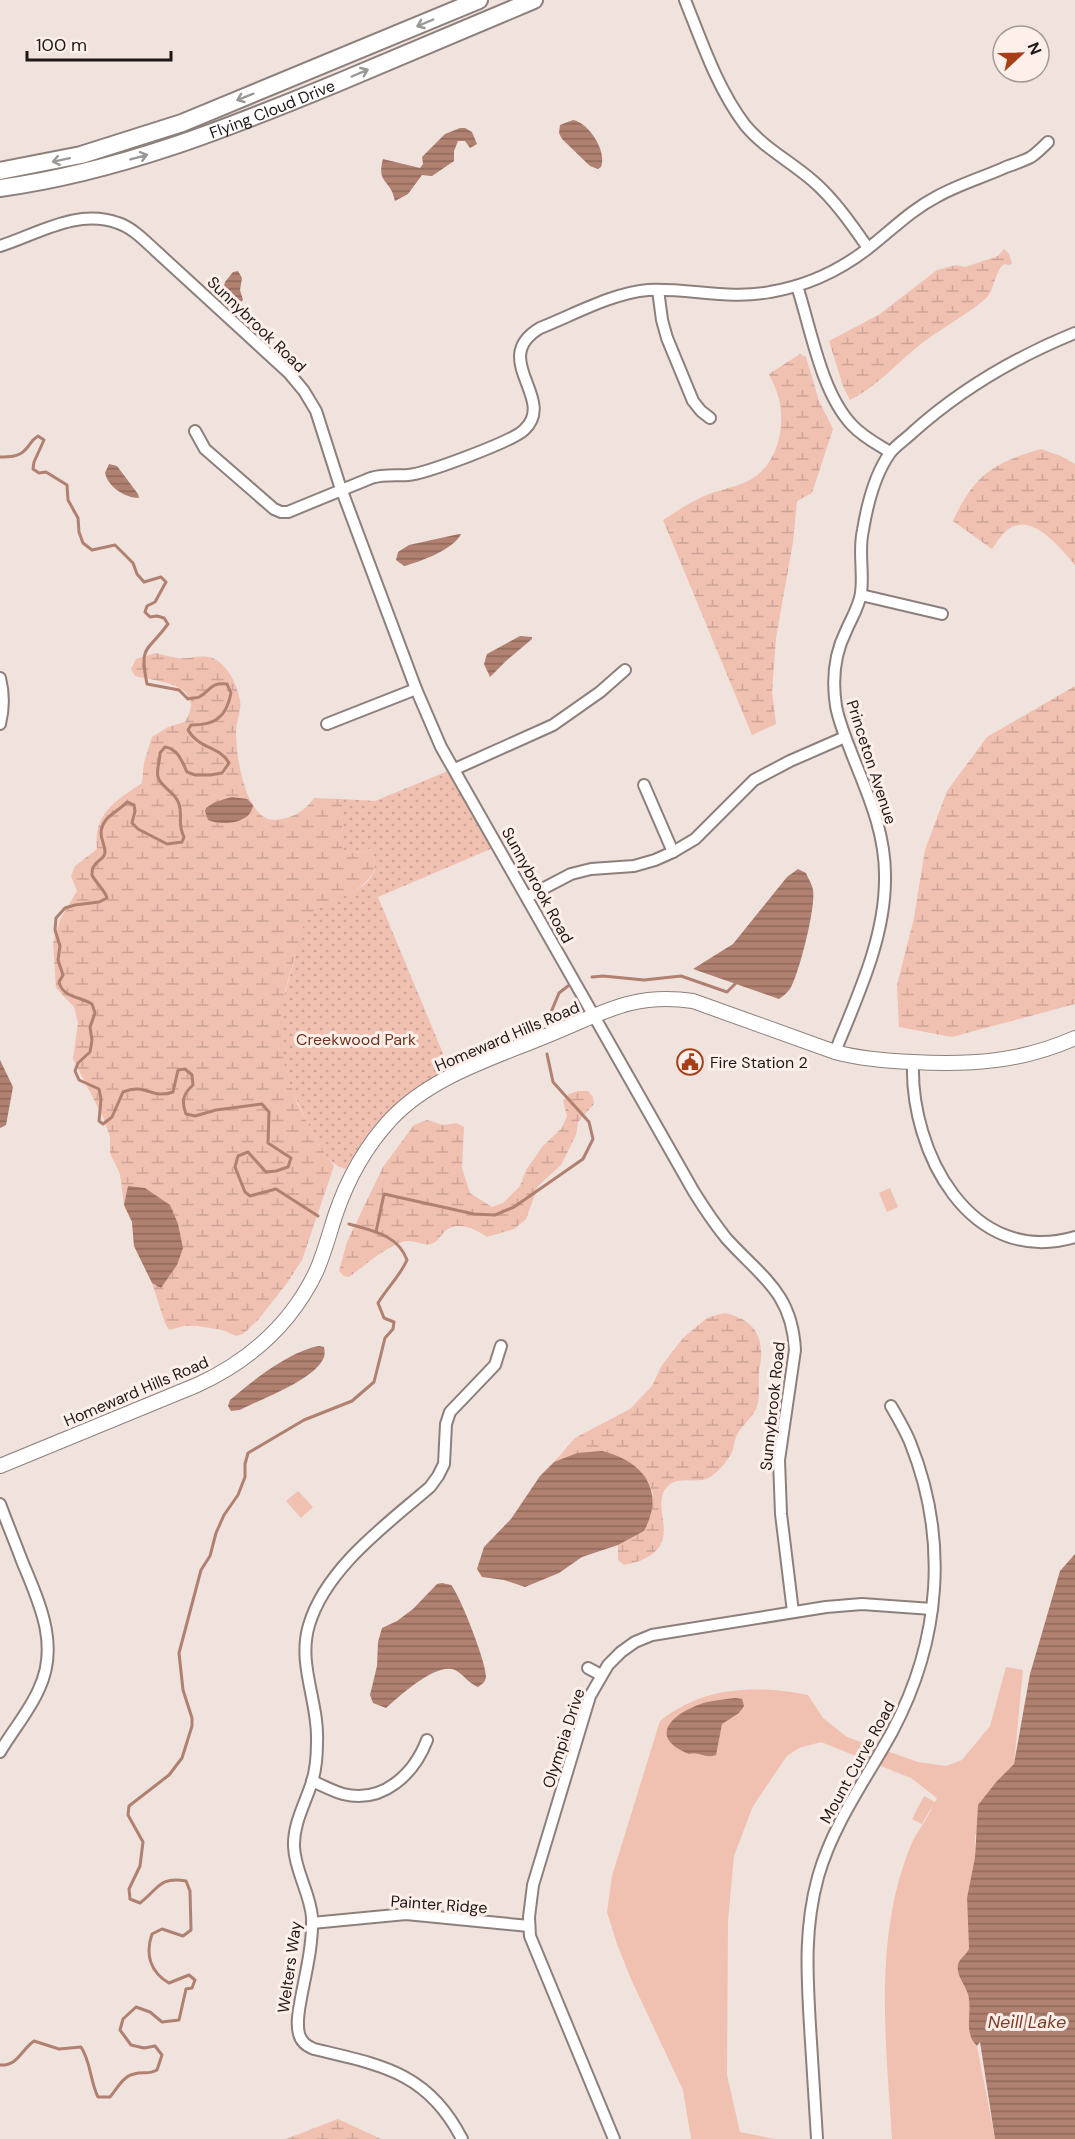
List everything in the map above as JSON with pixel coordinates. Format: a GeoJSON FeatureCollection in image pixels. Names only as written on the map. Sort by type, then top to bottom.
{"type":"FeatureCollection","features":[{"type":"Feature","properties":{"kind":"main road","name":"Flying Cloud Drive"},"geometry":{"type":"LineString","coordinates":[[0,171],[81,155],[182,123],[479,0]]}},
{"type":"Feature","properties":{"kind":"main road","name":"Flying Cloud Drive"},"geometry":{"type":"LineString","coordinates":[[0,188],[88,171],[150,154],[218,131],[534,0]]}},
{"type":"Feature","properties":{"kind":"street"},"geometry":{"type":"LineString","coordinates":[[685,0],[716,74],[745,125],[767,147],[814,182],[828,196],[868,248]]}},
{"type":"Feature","properties":{"kind":"street"},"geometry":{"type":"LineString","coordinates":[[195,431],[204,449],[281,512],[288,512],[382,475],[408,475],[433,470],[523,432],[536,424],[534,405],[519,362],[524,343],[530,334],[540,328],[615,297],[645,290],[686,290],[733,296],[767,293],[797,286],[831,273],[868,248],[919,206],[941,194],[1030,157],[1048,142]]}},
{"type":"Feature","properties":{"kind":"street","name":"Sunnybrook Road"},"geometry":{"type":"LineString","coordinates":[[0,246],[69,220],[87,218],[120,223],[137,234],[189,280],[289,373],[304,391],[316,411],[342,489],[432,727],[708,1215],[726,1238],[772,1285],[790,1315],[795,1350],[779,1461],[781,1514],[793,1612]]}},
{"type":"Feature","properties":{"kind":"street"},"geometry":{"type":"LineString","coordinates":[[797,286],[834,400],[853,426],[890,453]]}},
{"type":"Feature","properties":{"kind":"street"},"geometry":{"type":"LineString","coordinates":[[658,290],[667,338],[693,401],[710,418]]}},
{"type":"Feature","properties":{"kind":"street","name":"Princeton Avenue"},"geometry":{"type":"LineString","coordinates":[[835,1052],[880,931],[884,904],[884,850],[879,823],[846,737],[837,709],[834,688],[834,669],[838,650],[861,595],[862,531],[879,476],[890,453],[957,397],[1015,360],[1075,333]]}},
{"type":"Feature","properties":{"kind":"street"},"geometry":{"type":"LineString","coordinates":[[861,595],[942,614]]}},
{"type":"Feature","properties":{"kind":"street"},"geometry":{"type":"LineString","coordinates":[[455,769],[553,725],[600,692],[626,670]]}},
{"type":"Feature","properties":{"kind":"street"},"geometry":{"type":"LineString","coordinates":[[0,678],[3,700],[0,724]]}},
{"type":"Feature","properties":{"kind":"street"},"geometry":{"type":"LineString","coordinates":[[327,724],[416,689]]}},
{"type":"Feature","properties":{"kind":"street"},"geometry":{"type":"LineString","coordinates":[[527,897],[571,874],[591,869],[634,866],[673,852],[695,839],[754,780],[790,760],[846,737]]}},
{"type":"Feature","properties":{"kind":"street"},"geometry":{"type":"LineString","coordinates":[[644,785],[673,852]]}},
{"type":"Feature","properties":{"kind":"street","name":"Homeward Hills Road"},"geometry":{"type":"LineString","coordinates":[[0,1466],[197,1385],[217,1376],[247,1357],[275,1331],[300,1300],[316,1271],[347,1184],[370,1145],[393,1118],[414,1099],[436,1084],[462,1071],[623,1004],[651,998],[693,1001],[857,1058],[973,1064],[1008,1060],[1075,1038]]}},
{"type":"Feature","properties":{"kind":"street"},"geometry":{"type":"LineString","coordinates":[[914,1062],[915,1098],[926,1146],[937,1170],[966,1209],[981,1223],[1015,1239],[1034,1242],[1075,1237]]}},
{"type":"Feature","properties":{"kind":"street","name":"Welters Way"},"geometry":{"type":"LineString","coordinates":[[462,2139],[441,2106],[426,2090],[408,2078],[367,2061],[314,2049],[306,2046],[302,2040],[297,2022],[312,1916],[294,1849],[294,1836],[312,1781],[318,1738],[316,1714],[306,1667],[305,1646],[309,1626],[317,1606],[339,1569],[430,1487],[438,1476],[444,1464],[446,1424],[450,1412],[495,1365],[501,1346]]}},
{"type":"Feature","properties":{"kind":"street","name":"Mount Curve Road"},"geometry":{"type":"LineString","coordinates":[[817,2139],[807,1979],[806,1946],[810,1910],[829,1846],[908,1700],[921,1666],[936,1578],[935,1547],[919,1465],[891,1406]]}},
{"type":"Feature","properties":{"kind":"street"},"geometry":{"type":"LineString","coordinates":[[0,1504],[40,1603],[46,1624],[48,1646],[40,1688],[0,1752]]}},
{"type":"Feature","properties":{"kind":"street","name":"Olympia Drive"},"geometry":{"type":"LineString","coordinates":[[614,2139],[530,1936],[529,1926],[533,1885],[590,1696],[601,1675],[621,1652],[635,1642],[652,1635],[793,1612],[862,1604],[932,1609]]}},
{"type":"Feature","properties":{"kind":"street"},"geometry":{"type":"LineString","coordinates":[[588,1668],[601,1675]]}},
{"type":"Feature","properties":{"kind":"street"},"geometry":{"type":"LineString","coordinates":[[312,1781],[343,1794],[358,1796],[385,1790],[408,1774],[427,1740]]}},
{"type":"Feature","properties":{"kind":"street","name":"Painter Ridge"},"geometry":{"type":"LineString","coordinates":[[312,1923],[406,1914],[529,1926]]}},
{"type":"Feature","properties":{"kind":"green space"},"geometry":{"type":"Polygon","coordinates":[[[1004,249],[1009,254],[1012,263],[1004,264],[1000,268],[988,297],[924,342],[877,383],[850,400],[843,386],[829,341],[880,314],[937,270],[956,265],[965,267],[998,256],[1004,249]]]}},
{"type":"Feature","properties":{"kind":"green space"},"geometry":{"type":"Polygon","coordinates":[[[800,354],[806,357],[819,401],[833,429],[812,493],[797,501],[793,542],[776,638],[772,692],[776,724],[752,735],[663,520],[704,496],[750,480],[766,466],[777,447],[781,425],[779,400],[769,374],[800,354]]]}},
{"type":"Feature","properties":{"kind":"green space"},"geometry":{"type":"Polygon","coordinates":[[[1041,449],[1075,464],[1075,565],[1052,540],[1033,527],[1023,525],[1013,527],[1003,534],[992,549],[953,521],[969,492],[987,473],[1010,460],[1041,449]]]}},
{"type":"Feature","properties":{"kind":"green space"},"geometry":{"type":"Polygon","coordinates":[[[156,653],[178,658],[213,658],[230,674],[240,700],[236,732],[240,770],[250,799],[265,818],[276,820],[288,818],[306,807],[314,798],[342,799],[342,849],[356,853],[371,848],[375,864],[372,874],[357,890],[306,920],[285,991],[285,1066],[298,1105],[320,1146],[334,1166],[302,1260],[258,1320],[243,1334],[236,1336],[223,1330],[197,1326],[184,1326],[169,1330],[165,1323],[152,1283],[134,1246],[132,1222],[124,1205],[120,1174],[110,1153],[110,1137],[103,1117],[73,1059],[78,1023],[74,1007],[56,988],[53,943],[60,920],[77,891],[71,876],[75,866],[97,849],[99,826],[108,809],[142,783],[144,763],[152,737],[168,727],[185,722],[190,709],[190,700],[186,692],[178,687],[135,676],[131,669],[136,659],[156,653]]]}},
{"type":"Feature","properties":{"kind":"green space"},"geometry":{"type":"Polygon","coordinates":[[[1075,686],[1075,1004],[952,1037],[899,1027],[897,985],[914,918],[925,850],[947,791],[987,737],[1075,686]]]}},
{"type":"Feature","properties":{"kind":"green space","name":"Creekwood Park"},"geometry":{"type":"Polygon","coordinates":[[[448,771],[493,848],[378,897],[449,1068],[417,1088],[390,1111],[366,1138],[346,1169],[339,1167],[329,1159],[321,1148],[299,1106],[290,1081],[283,1056],[280,1029],[285,995],[305,922],[320,908],[364,885],[372,876],[375,866],[371,848],[356,853],[342,849],[342,799],[375,801],[448,771]]]}},
{"type":"Feature","properties":{"kind":"green space"},"geometry":{"type":"Polygon","coordinates":[[[588,1091],[593,1097],[594,1104],[578,1122],[576,1135],[561,1165],[538,1186],[526,1219],[514,1229],[487,1237],[472,1229],[455,1226],[445,1231],[431,1244],[401,1242],[349,1277],[339,1271],[347,1242],[383,1167],[414,1125],[427,1120],[443,1125],[457,1123],[464,1127],[462,1168],[470,1193],[492,1207],[503,1203],[520,1186],[526,1170],[543,1146],[562,1128],[567,1116],[563,1101],[569,1094],[588,1091]]]}},
{"type":"Feature","properties":{"kind":"green space"},"geometry":{"type":"Polygon","coordinates":[[[890,1188],[898,1207],[887,1212],[879,1193],[890,1188]]]}},
{"type":"Feature","properties":{"kind":"green space"},"geometry":{"type":"Polygon","coordinates":[[[724,1313],[745,1321],[758,1336],[761,1355],[757,1407],[738,1433],[730,1457],[716,1473],[703,1480],[679,1481],[669,1485],[663,1493],[661,1502],[664,1531],[657,1550],[646,1558],[624,1565],[618,1560],[618,1545],[644,1531],[653,1493],[648,1481],[637,1467],[577,1453],[554,1462],[575,1438],[630,1409],[652,1386],[662,1365],[684,1337],[707,1318],[724,1313]]]}},
{"type":"Feature","properties":{"kind":"green space"},"geometry":{"type":"Polygon","coordinates":[[[298,1491],[313,1507],[301,1518],[286,1501],[298,1491]]]}},
{"type":"Feature","properties":{"kind":"green space"},"geometry":{"type":"Polygon","coordinates":[[[1006,1667],[1023,1670],[1014,1764],[997,1781],[975,1836],[975,1857],[967,1898],[969,1949],[958,1964],[960,1978],[967,1991],[969,2030],[977,2046],[995,2139],[892,2139],[885,2028],[885,1990],[891,1916],[899,1880],[911,1845],[933,1805],[922,1824],[912,1819],[924,1796],[935,1802],[937,1798],[911,1778],[821,1742],[799,1748],[787,1756],[753,1806],[734,1856],[728,1921],[727,2075],[740,2132],[775,2139],[691,2139],[683,2090],[631,1979],[607,1912],[612,1876],[660,1721],[694,1701],[731,1691],[769,1690],[808,1695],[823,1718],[847,1737],[918,1762],[946,1766],[962,1760],[990,1726],[1006,1667]]]}},
{"type":"Feature","properties":{"kind":"green space"},"geometry":{"type":"Polygon","coordinates":[[[338,2119],[381,2139],[286,2139],[338,2119]]]}},
{"type":"Feature","properties":{"kind":"water"},"geometry":{"type":"Polygon","coordinates":[[[573,120],[585,126],[599,146],[602,161],[598,169],[590,166],[562,139],[559,133],[560,125],[573,120]]]}},
{"type":"Feature","properties":{"kind":"water"},"geometry":{"type":"Polygon","coordinates":[[[460,128],[472,132],[477,144],[470,148],[465,141],[458,141],[454,151],[454,161],[432,176],[422,175],[408,194],[395,201],[381,173],[383,159],[420,168],[423,164],[422,157],[445,134],[460,128]]]}},
{"type":"Feature","properties":{"kind":"water"},"geometry":{"type":"Polygon","coordinates":[[[238,271],[242,278],[240,290],[243,300],[240,303],[230,298],[223,290],[225,282],[233,272],[238,271]]]}},
{"type":"Feature","properties":{"kind":"water"},"geometry":{"type":"Polygon","coordinates":[[[109,464],[117,466],[139,498],[123,494],[113,487],[105,473],[109,464]]]}},
{"type":"Feature","properties":{"kind":"water"},"geometry":{"type":"Polygon","coordinates":[[[461,534],[444,550],[427,558],[404,566],[396,560],[398,552],[409,545],[461,534]]]}},
{"type":"Feature","properties":{"kind":"water"},"geometry":{"type":"Polygon","coordinates":[[[520,636],[532,637],[532,639],[490,677],[484,664],[487,654],[520,636]]]}},
{"type":"Feature","properties":{"kind":"water"},"geometry":{"type":"Polygon","coordinates":[[[232,797],[247,799],[253,805],[247,816],[242,820],[228,823],[208,820],[206,808],[215,802],[232,797]]]}},
{"type":"Feature","properties":{"kind":"water"},"geometry":{"type":"Polygon","coordinates":[[[798,869],[806,873],[812,888],[813,899],[802,956],[794,981],[786,993],[779,999],[693,969],[733,944],[787,877],[798,869]]]}},
{"type":"Feature","properties":{"kind":"water"},"geometry":{"type":"Polygon","coordinates":[[[0,1060],[13,1087],[6,1125],[0,1128],[0,1060]]]}},
{"type":"Feature","properties":{"kind":"water"},"geometry":{"type":"Polygon","coordinates":[[[128,1186],[145,1188],[170,1205],[178,1224],[183,1248],[177,1265],[161,1288],[152,1283],[134,1246],[132,1222],[124,1205],[128,1186]]]}},
{"type":"Feature","properties":{"kind":"water"},"geometry":{"type":"Polygon","coordinates":[[[319,1346],[324,1347],[324,1358],[307,1376],[240,1410],[231,1411],[228,1406],[230,1400],[260,1376],[284,1360],[319,1346]]]}},
{"type":"Feature","properties":{"kind":"water"},"geometry":{"type":"Polygon","coordinates":[[[602,1451],[629,1462],[647,1479],[652,1503],[644,1531],[618,1545],[582,1557],[559,1573],[525,1587],[504,1580],[482,1577],[477,1569],[484,1547],[511,1519],[540,1476],[554,1462],[577,1453],[602,1451]]]}},
{"type":"Feature","properties":{"kind":"water","name":"Neill Lake"},"geometry":{"type":"Polygon","coordinates":[[[1075,1554],[1075,2139],[995,2139],[980,2042],[977,2046],[971,2036],[968,1996],[958,1969],[959,1962],[969,1949],[967,1898],[975,1857],[978,1805],[1014,1764],[1030,1674],[1060,1571],[1075,1554]]]}},
{"type":"Feature","properties":{"kind":"water"},"geometry":{"type":"Polygon","coordinates":[[[437,1584],[451,1585],[466,1614],[482,1657],[485,1681],[478,1687],[455,1670],[447,1669],[429,1675],[386,1708],[373,1703],[370,1695],[382,1628],[397,1621],[413,1609],[437,1584]]]}},
{"type":"Feature","properties":{"kind":"water"},"geometry":{"type":"Polygon","coordinates":[[[742,1699],[744,1706],[739,1713],[722,1724],[716,1755],[689,1754],[675,1747],[668,1739],[667,1731],[670,1724],[685,1711],[707,1702],[742,1699]]]}},
{"type":"Feature","properties":{"kind":"waterway"},"geometry":{"type":"LineString","coordinates":[[0,457],[22,453],[38,436],[44,440],[33,469],[39,473],[46,472],[67,485],[68,500],[78,518],[83,543],[92,550],[115,545],[133,563],[137,574],[144,582],[161,577],[166,582],[155,602],[147,606],[145,612],[150,617],[164,618],[168,624],[150,645],[145,655],[147,684],[179,690],[188,699],[203,695],[217,684],[227,684],[231,693],[226,709],[218,718],[207,724],[191,725],[188,730],[198,741],[221,754],[229,763],[222,773],[195,775],[187,772],[179,756],[173,750],[165,747],[160,753],[158,777],[179,804],[184,837],[182,842],[167,844],[138,829],[132,823],[134,805],[127,802],[104,823],[101,833],[105,854],[92,869],[92,875],[107,898],[99,902],[65,908],[56,918],[55,930],[60,946],[58,960],[63,975],[59,982],[61,987],[68,994],[92,1004],[95,1013],[90,1027],[92,1040],[90,1052],[78,1063],[75,1071],[79,1080],[99,1089],[101,1099],[99,1121],[103,1124],[112,1117],[123,1092],[131,1089],[159,1094],[173,1092],[178,1070],[185,1069],[192,1075],[193,1085],[184,1098],[186,1114],[195,1116],[216,1110],[262,1104],[269,1112],[268,1143],[291,1158],[288,1167],[266,1172],[248,1152],[238,1156],[235,1167],[245,1192],[250,1196],[276,1189],[318,1216]]}},
{"type":"Feature","properties":{"kind":"waterway"},"geometry":{"type":"LineString","coordinates":[[592,977],[644,980],[681,976],[727,992],[738,981]]}},
{"type":"Feature","properties":{"kind":"waterway"},"geometry":{"type":"LineString","coordinates":[[549,1017],[559,993],[568,986]]}},
{"type":"Feature","properties":{"kind":"waterway"},"geometry":{"type":"LineString","coordinates":[[376,1232],[384,1194],[474,1214],[495,1215],[514,1207],[583,1159],[593,1139],[589,1122],[553,1082],[547,1054]]}},
{"type":"Feature","properties":{"kind":"waterway"},"geometry":{"type":"LineString","coordinates":[[0,2065],[11,2063],[34,2041],[59,2049],[81,2047],[87,2059],[98,2097],[110,2097],[123,2080],[130,2075],[157,2070],[162,2055],[155,2046],[144,2048],[131,2045],[120,2030],[123,2019],[136,2007],[150,2012],[162,2022],[179,2020],[186,1989],[192,1988],[195,1980],[189,1975],[169,1983],[163,1979],[153,1968],[149,1949],[152,1934],[162,1929],[183,1936],[191,1930],[190,1891],[186,1881],[170,1880],[160,1885],[140,1903],[130,1899],[129,1889],[140,1866],[143,1842],[128,1815],[129,1806],[169,1775],[182,1758],[192,1726],[192,1718],[183,1690],[179,1653],[201,1570],[210,1556],[224,1515],[238,1495],[245,1477],[248,1453],[304,1420],[352,1401],[374,1382],[385,1338],[393,1329],[394,1322],[384,1318],[378,1303],[407,1260],[398,1245],[391,1239],[349,1224]]}},
{"type":"Feature","properties":{"kind":"place","name":"Fire Station 2"},"geometry":{"type":"Point","coordinates":[690,1062]}}]}
